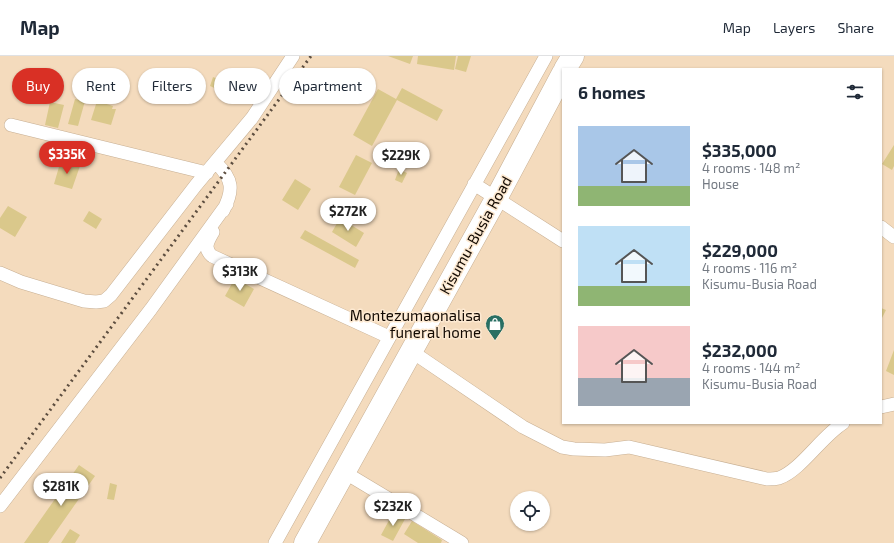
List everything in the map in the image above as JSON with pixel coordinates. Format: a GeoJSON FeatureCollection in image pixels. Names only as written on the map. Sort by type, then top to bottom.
{"type":"FeatureCollection","features":[{"type":"Feature","properties":{"kind":"highway","name":"Kisumu-Busia Road"},"geometry":{"type":"LineString","coordinates":[[567,68],[573,56]]}},
{"type":"Feature","properties":{"kind":"highway","name":"Kisumu-Busia Road"},"geometry":{"type":"LineString","coordinates":[[305,543],[562,78]]}},
{"type":"Feature","properties":{"kind":"street"},"geometry":{"type":"LineString","coordinates":[[0,273],[21,282],[84,301],[96,302],[104,300],[111,295],[252,118],[293,56]]}},
{"type":"Feature","properties":{"kind":"street"},"geometry":{"type":"LineString","coordinates":[[275,543],[546,56]]}},
{"type":"Feature","properties":{"kind":"street"},"geometry":{"type":"LineString","coordinates":[[11,125],[226,172],[230,182],[231,191],[227,204],[208,242],[208,252],[212,256],[389,337]]}},
{"type":"Feature","properties":{"kind":"street"},"geometry":{"type":"LineString","coordinates":[[474,184],[497,197],[562,240]]}},
{"type":"Feature","properties":{"kind":"street"},"geometry":{"type":"LineString","coordinates":[[0,506],[151,309],[227,204]]}},
{"type":"Feature","properties":{"kind":"street"},"geometry":{"type":"LineString","coordinates":[[882,228],[894,237]]}},
{"type":"Feature","properties":{"kind":"street"},"geometry":{"type":"LineString","coordinates":[[412,351],[523,427],[562,446],[574,449],[604,450],[629,447],[767,479],[773,479],[779,478],[789,472],[832,430],[841,424]]}},
{"type":"Feature","properties":{"kind":"street"},"geometry":{"type":"LineString","coordinates":[[882,407],[894,404]]}},
{"type":"Feature","properties":{"kind":"street"},"geometry":{"type":"LineString","coordinates":[[344,472],[462,543]]}},
{"type":"Feature","properties":{"kind":"building"},"geometry":{"type":"Polygon","coordinates":[[[388,56],[413,56],[410,64],[388,56]]]}},
{"type":"Feature","properties":{"kind":"building"},"geometry":{"type":"Polygon","coordinates":[[[418,56],[456,56],[454,70],[417,64],[418,56]]]}},
{"type":"Feature","properties":{"kind":"building"},"geometry":{"type":"Polygon","coordinates":[[[458,56],[471,56],[466,72],[455,69],[458,56]]]}},
{"type":"Feature","properties":{"kind":"building"},"geometry":{"type":"Polygon","coordinates":[[[213,77],[214,88],[210,86],[213,77]]]}},
{"type":"Feature","properties":{"kind":"building"},"geometry":{"type":"Polygon","coordinates":[[[402,88],[443,110],[437,121],[397,100],[372,146],[353,135],[370,104],[376,104],[376,93],[378,89],[396,99],[402,88]]]}},
{"type":"Feature","properties":{"kind":"building"},"geometry":{"type":"Polygon","coordinates":[[[50,104],[64,105],[58,128],[45,125],[50,104]]]}},
{"type":"Feature","properties":{"kind":"building"},"geometry":{"type":"Polygon","coordinates":[[[74,104],[84,104],[78,126],[68,124],[74,104]]]}},
{"type":"Feature","properties":{"kind":"building"},"geometry":{"type":"Polygon","coordinates":[[[96,104],[107,104],[113,106],[112,109],[116,109],[111,125],[91,120],[96,104]]]}},
{"type":"Feature","properties":{"kind":"building"},"geometry":{"type":"Polygon","coordinates":[[[894,145],[894,166],[892,170],[882,164],[894,145]]]}},
{"type":"Feature","properties":{"kind":"building"},"geometry":{"type":"Polygon","coordinates":[[[356,155],[372,163],[355,195],[339,187],[356,155]]]}},
{"type":"Feature","properties":{"kind":"building"},"geometry":{"type":"Polygon","coordinates":[[[61,160],[80,166],[72,189],[54,184],[61,160]]]}},
{"type":"Feature","properties":{"kind":"building"},"geometry":{"type":"Polygon","coordinates":[[[399,169],[407,173],[402,183],[395,180],[399,169]]]}},
{"type":"Feature","properties":{"kind":"building"},"geometry":{"type":"Polygon","coordinates":[[[295,179],[311,189],[298,210],[282,200],[295,179]]]}},
{"type":"Feature","properties":{"kind":"building"},"geometry":{"type":"Polygon","coordinates":[[[8,206],[27,217],[15,237],[0,228],[0,218],[8,206]]]}},
{"type":"Feature","properties":{"kind":"building"},"geometry":{"type":"Polygon","coordinates":[[[89,211],[102,219],[96,229],[83,221],[89,211]]]}},
{"type":"Feature","properties":{"kind":"building"},"geometry":{"type":"Polygon","coordinates":[[[340,218],[364,233],[356,247],[332,232],[340,218]]]}},
{"type":"Feature","properties":{"kind":"building"},"geometry":{"type":"Polygon","coordinates":[[[305,230],[359,260],[355,268],[300,238],[305,230]]]}},
{"type":"Feature","properties":{"kind":"building"},"geometry":{"type":"Polygon","coordinates":[[[235,278],[254,289],[244,307],[225,296],[235,278]]]}},
{"type":"Feature","properties":{"kind":"building"},"geometry":{"type":"Polygon","coordinates":[[[882,308],[886,310],[882,318],[882,308]]]}},
{"type":"Feature","properties":{"kind":"building"},"geometry":{"type":"Polygon","coordinates":[[[894,350],[894,375],[886,371],[894,350]]]}},
{"type":"Feature","properties":{"kind":"building"},"geometry":{"type":"Polygon","coordinates":[[[79,465],[95,476],[48,543],[24,543],[79,465]]]}},
{"type":"Feature","properties":{"kind":"building"},"geometry":{"type":"Polygon","coordinates":[[[110,483],[117,485],[114,500],[107,499],[110,483]]]}},
{"type":"Feature","properties":{"kind":"building"},"geometry":{"type":"Polygon","coordinates":[[[393,513],[405,519],[393,541],[381,535],[393,513]]]}},
{"type":"Feature","properties":{"kind":"building"},"geometry":{"type":"Polygon","coordinates":[[[412,521],[442,540],[441,543],[418,543],[404,534],[412,521]]]}},
{"type":"Feature","properties":{"kind":"building"},"geometry":{"type":"Polygon","coordinates":[[[70,529],[80,535],[75,543],[61,543],[70,529]]]}},
{"type":"Feature","properties":{"kind":"railway"},"geometry":{"type":"LineString","coordinates":[[0,478],[311,56]]}},
{"type":"Feature","properties":{"kind":"place","name":"Montezumaonalisa funeral home"},"geometry":{"type":"Point","coordinates":[495,341]}}]}
